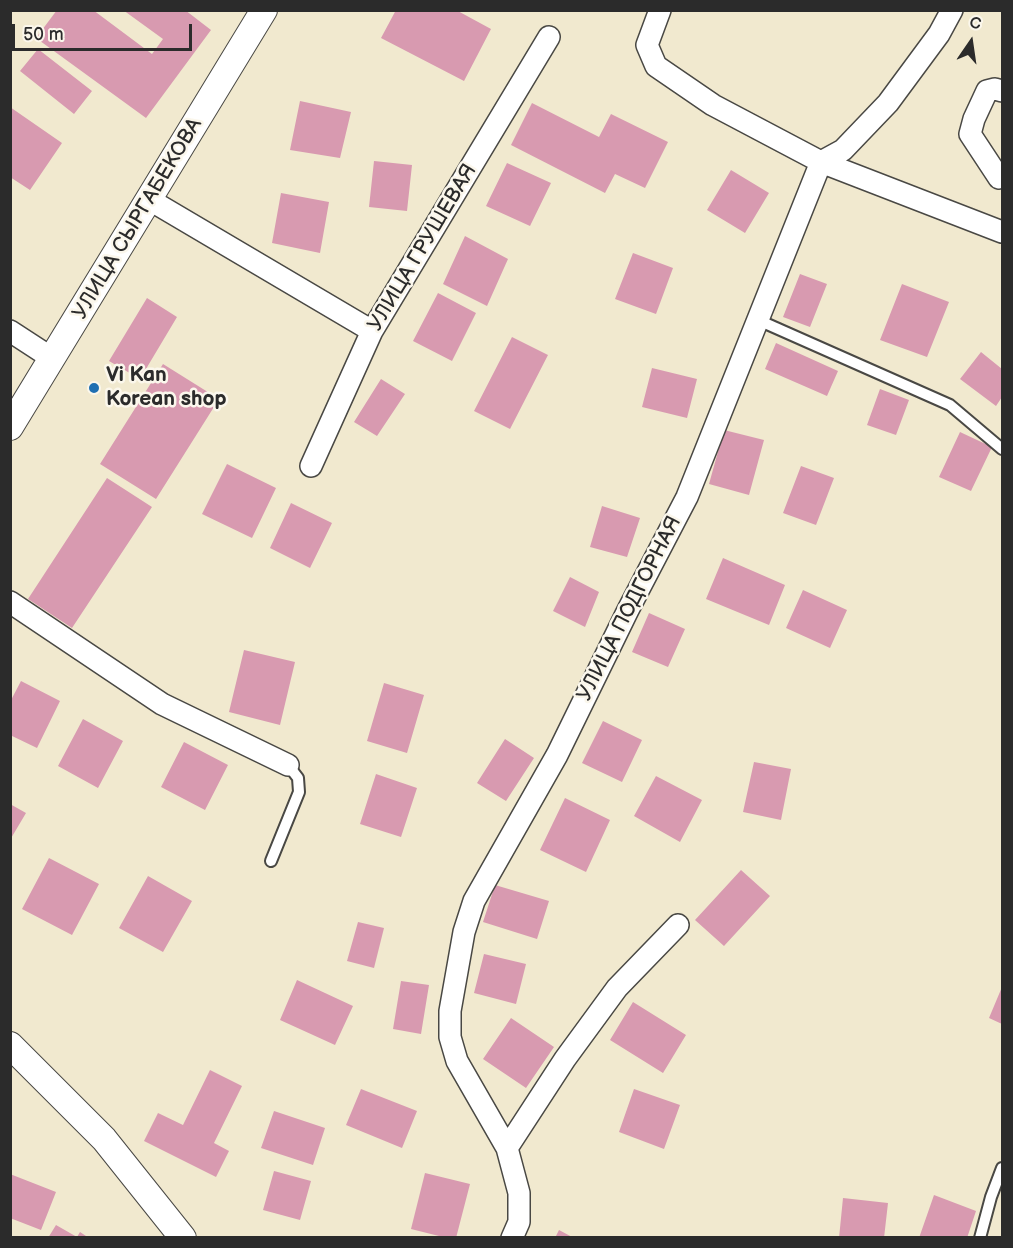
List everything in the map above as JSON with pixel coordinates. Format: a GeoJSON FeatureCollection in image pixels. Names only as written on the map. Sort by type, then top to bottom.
{"type":"FeatureCollection","features":[{"type":"Feature","properties":{"kind":"street","name":"УЛИЦА СЫРГАБЕКОВА"},"geometry":{"type":"LineString","coordinates":[[10,427],[264,10]]}},
{"type":"Feature","properties":{"kind":"street"},"geometry":{"type":"LineString","coordinates":[[660,10],[647,45],[656,66],[713,105],[821,162],[1002,232]]}},
{"type":"Feature","properties":{"kind":"street"},"geometry":{"type":"LineString","coordinates":[[821,162],[843,150],[888,104],[939,34],[952,10]]}},
{"type":"Feature","properties":{"kind":"street","name":"УЛИЦА ГРУШЕВАЯ"},"geometry":{"type":"LineString","coordinates":[[311,466],[372,331],[549,37]]}},
{"type":"Feature","properties":{"kind":"street"},"geometry":{"type":"LineString","coordinates":[[999,178],[970,134],[987,91],[994,89],[1002,91]]}},
{"type":"Feature","properties":{"kind":"street","name":"УЛИЦА ПОДГОРНАЯ"},"geometry":{"type":"LineString","coordinates":[[512,1238],[519,1222],[519,1193],[507,1148],[457,1061],[450,1037],[450,1011],[464,932],[474,901],[557,755],[628,610],[687,497],[821,162]]}},
{"type":"Feature","properties":{"kind":"street"},"geometry":{"type":"LineString","coordinates":[[150,200],[372,331]]}},
{"type":"Feature","properties":{"kind":"street"},"geometry":{"type":"LineString","coordinates":[[10,331],[53,359]]}},
{"type":"Feature","properties":{"kind":"street"},"geometry":{"type":"LineString","coordinates":[[10,602],[162,704],[288,765]]}},
{"type":"Feature","properties":{"kind":"street"},"geometry":{"type":"LineString","coordinates":[[507,1148],[565,1059],[617,988],[678,925]]}},
{"type":"Feature","properties":{"kind":"street"},"geometry":{"type":"LineString","coordinates":[[10,1045],[104,1139],[183,1238]]}},
{"type":"Feature","properties":{"kind":"lane"},"geometry":{"type":"LineString","coordinates":[[758,320],[950,405],[1002,449]]}},
{"type":"Feature","properties":{"kind":"lane"},"geometry":{"type":"LineString","coordinates":[[271,861],[299,792],[298,777],[288,765]]}},
{"type":"Feature","properties":{"kind":"lane"},"geometry":{"type":"LineString","coordinates":[[980,1238],[1002,1168]]}},
{"type":"Feature","properties":{"kind":"building"},"geometry":{"type":"Polygon","coordinates":[[[57,10],[93,10],[152,54],[163,39],[123,10],[185,10],[211,30],[146,118],[36,38],[57,10]]]}},
{"type":"Feature","properties":{"kind":"building"},"geometry":{"type":"Polygon","coordinates":[[[396,10],[456,10],[491,29],[464,81],[381,38],[396,10]]]}},
{"type":"Feature","properties":{"kind":"building"},"geometry":{"type":"Polygon","coordinates":[[[38,49],[92,91],[74,114],[20,71],[38,49]]]}},
{"type":"Feature","properties":{"kind":"building"},"geometry":{"type":"Polygon","coordinates":[[[300,101],[351,112],[340,158],[290,150],[300,101]]]}},
{"type":"Feature","properties":{"kind":"building"},"geometry":{"type":"Polygon","coordinates":[[[532,103],[599,137],[611,114],[668,142],[645,188],[615,174],[605,193],[511,145],[532,103]]]}},
{"type":"Feature","properties":{"kind":"building"},"geometry":{"type":"Polygon","coordinates":[[[10,107],[62,143],[30,190],[10,177],[10,107]]]}},
{"type":"Feature","properties":{"kind":"building"},"geometry":{"type":"Polygon","coordinates":[[[374,161],[412,165],[407,211],[369,207],[374,161]]]}},
{"type":"Feature","properties":{"kind":"building"},"geometry":{"type":"Polygon","coordinates":[[[507,163],[551,183],[530,226],[486,206],[507,163]]]}},
{"type":"Feature","properties":{"kind":"building"},"geometry":{"type":"Polygon","coordinates":[[[731,170],[769,193],[745,233],[707,210],[731,170]]]}},
{"type":"Feature","properties":{"kind":"building"},"geometry":{"type":"Polygon","coordinates":[[[281,193],[329,202],[320,253],[272,243],[281,193]]]}},
{"type":"Feature","properties":{"kind":"building"},"geometry":{"type":"Polygon","coordinates":[[[465,236],[508,259],[487,306],[443,284],[465,236]]]}},
{"type":"Feature","properties":{"kind":"building"},"geometry":{"type":"Polygon","coordinates":[[[633,253],[673,268],[656,314],[615,299],[633,253]]]}},
{"type":"Feature","properties":{"kind":"building"},"geometry":{"type":"Polygon","coordinates":[[[800,274],[827,284],[810,327],[783,317],[800,274]]]}},
{"type":"Feature","properties":{"kind":"building"},"geometry":{"type":"Polygon","coordinates":[[[902,284],[949,302],[927,357],[880,340],[902,284]]]}},
{"type":"Feature","properties":{"kind":"building"},"geometry":{"type":"Polygon","coordinates":[[[438,293],[476,313],[452,361],[413,341],[438,293]]]}},
{"type":"Feature","properties":{"kind":"building"},"geometry":{"type":"Polygon","coordinates":[[[147,298],[177,317],[140,379],[109,361],[147,298]]]}},
{"type":"Feature","properties":{"kind":"building"},"geometry":{"type":"Polygon","coordinates":[[[512,337],[548,355],[510,429],[474,411],[512,337]]]}},
{"type":"Feature","properties":{"kind":"building"},"geometry":{"type":"Polygon","coordinates":[[[776,343],[838,371],[827,396],[765,369],[776,343]]]}},
{"type":"Feature","properties":{"kind":"building"},"geometry":{"type":"Polygon","coordinates":[[[981,352],[1002,369],[1002,397],[996,406],[960,379],[981,352]]]}},
{"type":"Feature","properties":{"kind":"building"},"geometry":{"type":"Polygon","coordinates":[[[163,364],[219,399],[156,499],[100,464],[163,364]]]}},
{"type":"Feature","properties":{"kind":"building"},"geometry":{"type":"Polygon","coordinates":[[[652,368],[697,379],[687,418],[642,407],[652,368]]]}},
{"type":"Feature","properties":{"kind":"building"},"geometry":{"type":"Polygon","coordinates":[[[381,379],[405,394],[377,436],[354,422],[381,379]]]}},
{"type":"Feature","properties":{"kind":"building"},"geometry":{"type":"Polygon","coordinates":[[[880,389],[909,400],[896,435],[867,425],[880,389]]]}},
{"type":"Feature","properties":{"kind":"building"},"geometry":{"type":"Polygon","coordinates":[[[724,430],[764,440],[749,495],[709,484],[724,430]]]}},
{"type":"Feature","properties":{"kind":"building"},"geometry":{"type":"Polygon","coordinates":[[[960,432],[992,447],[971,491],[939,477],[960,432]]]}},
{"type":"Feature","properties":{"kind":"building"},"geometry":{"type":"Polygon","coordinates":[[[227,464],[276,488],[252,538],[202,514],[227,464]]]}},
{"type":"Feature","properties":{"kind":"building"},"geometry":{"type":"Polygon","coordinates":[[[801,466],[834,478],[816,525],[783,513],[801,466]]]}},
{"type":"Feature","properties":{"kind":"building"},"geometry":{"type":"Polygon","coordinates":[[[107,478],[152,507],[72,628],[28,599],[107,478]]]}},
{"type":"Feature","properties":{"kind":"building"},"geometry":{"type":"Polygon","coordinates":[[[291,503],[332,523],[310,568],[270,548],[291,503]]]}},
{"type":"Feature","properties":{"kind":"building"},"geometry":{"type":"Polygon","coordinates":[[[602,506],[640,518],[627,557],[590,547],[602,506]]]}},
{"type":"Feature","properties":{"kind":"building"},"geometry":{"type":"Polygon","coordinates":[[[723,558],[785,585],[769,625],[706,599],[723,558]]]}},
{"type":"Feature","properties":{"kind":"building"},"geometry":{"type":"Polygon","coordinates":[[[570,577],[599,592],[585,627],[553,611],[570,577]]]}},
{"type":"Feature","properties":{"kind":"building"},"geometry":{"type":"Polygon","coordinates":[[[803,590],[847,610],[830,648],[786,628],[803,590]]]}},
{"type":"Feature","properties":{"kind":"building"},"geometry":{"type":"Polygon","coordinates":[[[649,613],[685,629],[668,667],[632,652],[649,613]]]}},
{"type":"Feature","properties":{"kind":"building"},"geometry":{"type":"Polygon","coordinates":[[[244,650],[295,662],[280,725],[229,712],[244,650]]]}},
{"type":"Feature","properties":{"kind":"building"},"geometry":{"type":"Polygon","coordinates":[[[21,681],[60,701],[37,748],[10,735],[10,702],[21,681]]]}},
{"type":"Feature","properties":{"kind":"building"},"geometry":{"type":"Polygon","coordinates":[[[384,683],[424,695],[407,753],[367,741],[384,683]]]}},
{"type":"Feature","properties":{"kind":"building"},"geometry":{"type":"Polygon","coordinates":[[[83,719],[123,741],[98,788],[58,766],[83,719]]]}},
{"type":"Feature","properties":{"kind":"building"},"geometry":{"type":"Polygon","coordinates":[[[603,721],[642,740],[622,782],[582,763],[603,721]]]}},
{"type":"Feature","properties":{"kind":"building"},"geometry":{"type":"Polygon","coordinates":[[[505,739],[534,758],[506,801],[477,783],[505,739]]]}},
{"type":"Feature","properties":{"kind":"building"},"geometry":{"type":"Polygon","coordinates":[[[184,742],[228,765],[205,810],[161,787],[184,742]]]}},
{"type":"Feature","properties":{"kind":"building"},"geometry":{"type":"Polygon","coordinates":[[[754,762],[791,769],[781,820],[743,812],[754,762]]]}},
{"type":"Feature","properties":{"kind":"building"},"geometry":{"type":"Polygon","coordinates":[[[376,774],[417,788],[401,837],[360,824],[376,774]]]}},
{"type":"Feature","properties":{"kind":"building"},"geometry":{"type":"Polygon","coordinates":[[[656,776],[702,800],[680,842],[634,816],[656,776]]]}},
{"type":"Feature","properties":{"kind":"building"},"geometry":{"type":"Polygon","coordinates":[[[565,798],[610,820],[586,872],[540,850],[565,798]]]}},
{"type":"Feature","properties":{"kind":"building"},"geometry":{"type":"Polygon","coordinates":[[[10,804],[26,813],[10,840],[10,804]]]}},
{"type":"Feature","properties":{"kind":"building"},"geometry":{"type":"Polygon","coordinates":[[[49,858],[99,884],[72,935],[22,909],[49,858]]]}},
{"type":"Feature","properties":{"kind":"building"},"geometry":{"type":"Polygon","coordinates":[[[741,870],[770,896],[724,946],[695,920],[741,870]]]}},
{"type":"Feature","properties":{"kind":"building"},"geometry":{"type":"Polygon","coordinates":[[[148,876],[192,901],[163,952],[119,928],[148,876]]]}},
{"type":"Feature","properties":{"kind":"building"},"geometry":{"type":"Polygon","coordinates":[[[495,885],[549,901],[537,939],[483,922],[495,885]]]}},
{"type":"Feature","properties":{"kind":"building"},"geometry":{"type":"Polygon","coordinates":[[[358,922],[384,928],[374,968],[347,961],[358,922]]]}},
{"type":"Feature","properties":{"kind":"building"},"geometry":{"type":"Polygon","coordinates":[[[484,954],[526,964],[516,1004],[474,993],[484,954]]]}},
{"type":"Feature","properties":{"kind":"building"},"geometry":{"type":"Polygon","coordinates":[[[297,980],[353,1006],[335,1045],[280,1020],[297,980]]]}},
{"type":"Feature","properties":{"kind":"building"},"geometry":{"type":"Polygon","coordinates":[[[401,981],[429,985],[421,1034],[393,1029],[401,981]]]}},
{"type":"Feature","properties":{"kind":"building"},"geometry":{"type":"Polygon","coordinates":[[[1002,987],[1002,1024],[989,1018],[1002,987]]]}},
{"type":"Feature","properties":{"kind":"building"},"geometry":{"type":"Polygon","coordinates":[[[633,1002],[686,1035],[663,1073],[610,1040],[633,1002]]]}},
{"type":"Feature","properties":{"kind":"building"},"geometry":{"type":"Polygon","coordinates":[[[511,1018],[554,1047],[526,1088],[483,1059],[511,1018]]]}},
{"type":"Feature","properties":{"kind":"building"},"geometry":{"type":"Polygon","coordinates":[[[210,1070],[242,1086],[214,1143],[229,1151],[216,1177],[144,1141],[158,1113],[183,1125],[210,1070]]]}},
{"type":"Feature","properties":{"kind":"building"},"geometry":{"type":"Polygon","coordinates":[[[361,1089],[417,1111],[402,1148],[346,1125],[361,1089]]]}},
{"type":"Feature","properties":{"kind":"building"},"geometry":{"type":"Polygon","coordinates":[[[634,1089],[680,1105],[664,1149],[619,1132],[634,1089]]]}},
{"type":"Feature","properties":{"kind":"building"},"geometry":{"type":"Polygon","coordinates":[[[274,1111],[325,1128],[313,1165],[261,1148],[274,1111]]]}},
{"type":"Feature","properties":{"kind":"building"},"geometry":{"type":"Polygon","coordinates":[[[274,1171],[311,1181],[300,1220],[263,1210],[274,1171]]]}},
{"type":"Feature","properties":{"kind":"building"},"geometry":{"type":"Polygon","coordinates":[[[425,1173],[470,1184],[456,1238],[411,1229],[425,1173]]]}},
{"type":"Feature","properties":{"kind":"building"},"geometry":{"type":"Polygon","coordinates":[[[10,1174],[56,1192],[41,1230],[10,1218],[10,1174]]]}},
{"type":"Feature","properties":{"kind":"building"},"geometry":{"type":"Polygon","coordinates":[[[934,1195],[976,1211],[967,1238],[919,1238],[934,1195]]]}},
{"type":"Feature","properties":{"kind":"building"},"geometry":{"type":"Polygon","coordinates":[[[843,1198],[888,1203],[884,1238],[839,1238],[843,1198]]]}},
{"type":"Feature","properties":{"kind":"building"},"geometry":{"type":"Polygon","coordinates":[[[56,1225],[77,1237],[80,1232],[89,1238],[48,1238],[56,1225]]]}},
{"type":"Feature","properties":{"kind":"building"},"geometry":{"type":"Polygon","coordinates":[[[559,1230],[574,1238],[555,1238],[559,1230]]]}},
{"type":"Feature","properties":{"kind":"place","name":"Vi Kan Korean shop"},"geometry":{"type":"Point","coordinates":[94,388]}}]}
